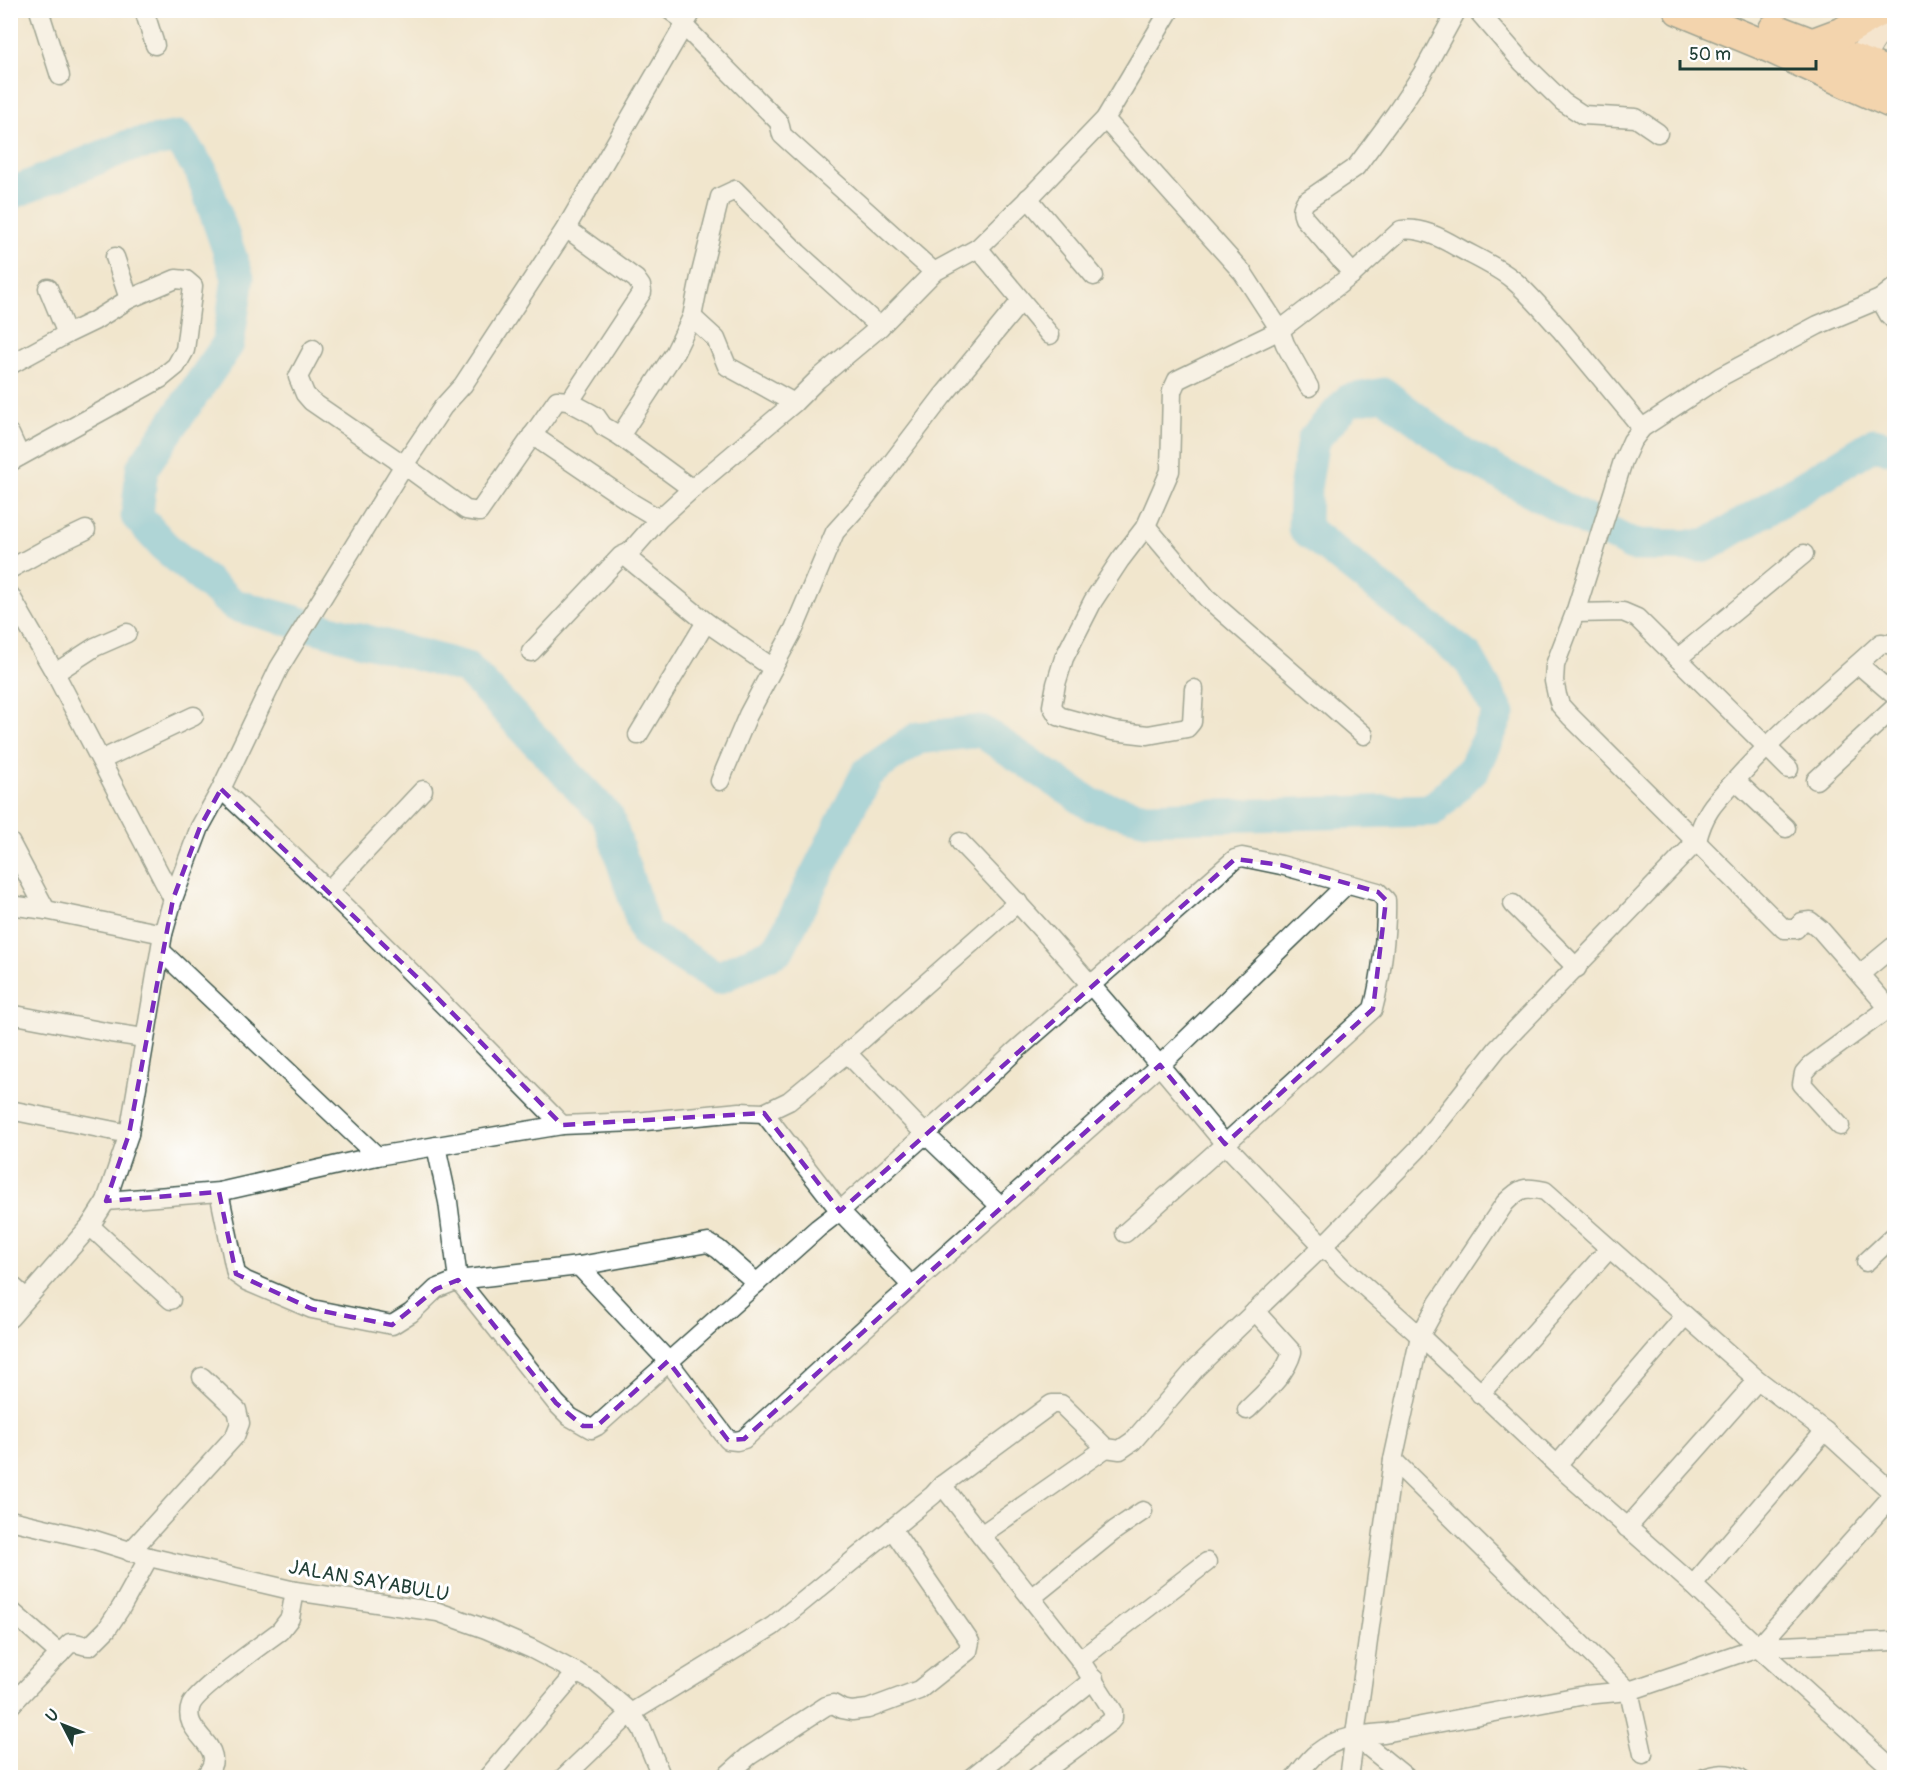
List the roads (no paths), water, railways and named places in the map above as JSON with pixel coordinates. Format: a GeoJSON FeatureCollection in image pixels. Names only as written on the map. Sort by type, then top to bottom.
{"type":"FeatureCollection","features":[{"type":"Feature","properties":{"kind":"highway"},"geometry":{"type":"LineString","coordinates":[[1678,10],[1771,48],[1868,76]]}},
{"type":"Feature","properties":{"kind":"highway"},"geometry":{"type":"LineString","coordinates":[[1730,10],[1811,44],[1868,76],[1894,104]]}},
{"type":"Feature","properties":{"kind":"highway"},"geometry":{"type":"LineString","coordinates":[[1811,44],[1843,32],[1881,10]]}},
{"type":"Feature","properties":{"kind":"main road"},"geometry":{"type":"LineString","coordinates":[[1868,76],[1883,24],[1894,11]]}},
{"type":"Feature","properties":{"kind":"main road"},"geometry":{"type":"LineString","coordinates":[[1868,76],[1894,34]]}},
{"type":"Feature","properties":{"kind":"street"},"geometry":{"type":"LineString","coordinates":[[39,10],[60,76]]}},
{"type":"Feature","properties":{"kind":"street"},"geometry":{"type":"LineString","coordinates":[[144,10],[155,45]]}},
{"type":"Feature","properties":{"kind":"street"},"geometry":{"type":"LineString","coordinates":[[10,1318],[90,1226],[106,1201],[129,1134],[144,1038],[162,942],[173,899],[200,827],[221,789],[279,668],[404,465],[443,407],[463,385],[566,228],[693,10]]}},
{"type":"Feature","properties":{"kind":"street"},"geometry":{"type":"LineString","coordinates":[[531,652],[621,556],[630,552],[659,519],[880,327],[934,272],[978,248],[1028,198],[1105,119],[1170,10]]}},
{"type":"Feature","properties":{"kind":"street"},"geometry":{"type":"LineString","coordinates":[[1353,274],[1304,218],[1301,211],[1305,202],[1356,167],[1422,74],[1457,10]]}},
{"type":"Feature","properties":{"kind":"street"},"geometry":{"type":"LineString","coordinates":[[1478,10],[1523,63],[1563,102],[1583,115],[1636,118],[1658,133]]}},
{"type":"Feature","properties":{"kind":"street"},"geometry":{"type":"LineString","coordinates":[[685,27],[779,122],[783,135],[934,272]]}},
{"type":"Feature","properties":{"kind":"street"},"geometry":{"type":"LineString","coordinates":[[1105,119],[1243,273],[1280,330],[1285,344],[1309,387]]}},
{"type":"Feature","properties":{"kind":"street"},"geometry":{"type":"LineString","coordinates":[[620,436],[675,352],[692,317],[720,197],[735,190],[798,253],[880,327]]}},
{"type":"Feature","properties":{"kind":"street"},"geometry":{"type":"LineString","coordinates":[[1028,198],[1094,276]]}},
{"type":"Feature","properties":{"kind":"street"},"geometry":{"type":"LineString","coordinates":[[566,228],[636,279],[642,292],[568,401]]}},
{"type":"Feature","properties":{"kind":"street"},"geometry":{"type":"LineString","coordinates":[[1194,689],[1192,722],[1187,728],[1148,735],[1113,732],[1058,716],[1053,706],[1056,684],[1064,658],[1093,601],[1146,526],[1170,471],[1172,391],[1177,380],[1280,330],[1353,274],[1401,230],[1411,229],[1427,233],[1448,242],[1511,279],[1532,298],[1642,428]]}},
{"type":"Feature","properties":{"kind":"street"},"geometry":{"type":"LineString","coordinates":[[978,248],[1050,335]]}},
{"type":"Feature","properties":{"kind":"street"},"geometry":{"type":"LineString","coordinates":[[115,257],[129,298]]}},
{"type":"Feature","properties":{"kind":"street"},"geometry":{"type":"LineString","coordinates":[[10,365],[94,321],[129,298],[176,279],[186,280],[193,286],[185,350],[176,366],[160,380],[15,459],[10,434]]}},
{"type":"Feature","properties":{"kind":"street"},"geometry":{"type":"LineString","coordinates":[[48,288],[67,334]]}},
{"type":"Feature","properties":{"kind":"street"},"geometry":{"type":"LineString","coordinates":[[1840,1126],[1802,1083],[1804,1073],[1811,1065],[1892,1011],[1820,929],[1810,921],[1802,922],[1796,929],[1784,929],[1560,705],[1554,681],[1555,664],[1577,606],[1623,461],[1632,441],[1642,428],[1720,377],[1818,325],[1887,293],[1889,315],[1894,320]]}},
{"type":"Feature","properties":{"kind":"street"},"geometry":{"type":"LineString","coordinates":[[720,781],[748,715],[794,629],[835,532],[862,502],[942,397],[1021,301]]}},
{"type":"Feature","properties":{"kind":"street"},"geometry":{"type":"LineString","coordinates":[[692,317],[716,339],[727,366],[794,403]]}},
{"type":"Feature","properties":{"kind":"street"},"geometry":{"type":"LineString","coordinates":[[313,349],[298,377],[305,394],[311,401],[466,510],[474,513],[479,512],[557,400],[568,401],[596,416],[603,426],[692,489]]}},
{"type":"Feature","properties":{"kind":"street"},"geometry":{"type":"LineString","coordinates":[[532,435],[659,519]]}},
{"type":"Feature","properties":{"kind":"street"},"geometry":{"type":"LineString","coordinates":[[1146,526],[1207,598],[1364,735]]}},
{"type":"Feature","properties":{"kind":"street"},"geometry":{"type":"LineString","coordinates":[[10,569],[86,530]]}},
{"type":"Feature","properties":{"kind":"street"},"geometry":{"type":"LineString","coordinates":[[630,552],[632,562],[706,622],[773,668]]}},
{"type":"Feature","properties":{"kind":"street"},"geometry":{"type":"LineString","coordinates":[[1678,658],[1804,554]]}},
{"type":"Feature","properties":{"kind":"street"},"geometry":{"type":"LineString","coordinates":[[10,595],[55,673],[173,899]]}},
{"type":"Feature","properties":{"kind":"street"},"geometry":{"type":"LineString","coordinates":[[1577,606],[1623,612],[1637,618],[1789,769]]}},
{"type":"Feature","properties":{"kind":"street"},"geometry":{"type":"LineString","coordinates":[[638,735],[706,622]]}},
{"type":"Feature","properties":{"kind":"street"},"geometry":{"type":"LineString","coordinates":[[55,673],[95,647],[128,633]]}},
{"type":"Feature","properties":{"kind":"street"},"geometry":{"type":"LineString","coordinates":[[563,1778],[631,1713],[773,1626],[933,1496],[942,1485],[1052,1404],[1061,1404],[1106,1448],[1120,1450],[1132,1441],[1196,1368],[1323,1246],[1417,1150],[1497,1049],[1697,841],[1701,823],[1712,806],[1766,747],[1881,643],[1894,645]]}},
{"type":"Feature","properties":{"kind":"street"},"geometry":{"type":"LineString","coordinates":[[1858,664],[1894,695]]}},
{"type":"Feature","properties":{"kind":"street"},"geometry":{"type":"LineString","coordinates":[[1816,780],[1894,708]]}},
{"type":"Feature","properties":{"kind":"street"},"geometry":{"type":"LineString","coordinates":[[101,760],[194,716]]}},
{"type":"Feature","properties":{"kind":"street"},"geometry":{"type":"LineString","coordinates":[[1736,780],[1786,828]]}},
{"type":"Feature","properties":{"kind":"street"},"geometry":{"type":"LineString","coordinates":[[221,789],[420,980],[562,1125]]}},
{"type":"Feature","properties":{"kind":"street"},"geometry":{"type":"LineString","coordinates":[[328,891],[423,790]]}},
{"type":"Feature","properties":{"kind":"street"},"geometry":{"type":"LineString","coordinates":[[10,842],[46,910]]}},
{"type":"Feature","properties":{"kind":"street"},"geometry":{"type":"LineString","coordinates":[[960,842],[1018,902],[1160,1065],[1225,1144],[1345,1269],[1557,1465],[1693,1585],[1894,1770]]}},
{"type":"Feature","properties":{"kind":"street"},"geometry":{"type":"LineString","coordinates":[[436,1146],[448,1202],[458,1280],[556,1402],[570,1417],[591,1429],[1235,859],[1242,856],[1281,865],[1378,892],[1386,900],[1386,914],[1379,981],[1373,1009],[1125,1233]]}},
{"type":"Feature","properties":{"kind":"street"},"geometry":{"type":"LineString","coordinates":[[579,1266],[668,1361],[728,1440],[744,1439],[1000,1206],[1160,1065],[1347,884]]}},
{"type":"Feature","properties":{"kind":"street"},"geometry":{"type":"LineString","coordinates":[[106,1201],[219,1192],[377,1156],[562,1125],[635,1122],[740,1112],[764,1113],[789,1101],[848,1053],[1018,902]]}},
{"type":"Feature","properties":{"kind":"street"},"geometry":{"type":"LineString","coordinates":[[1513,904],[1577,968]]}},
{"type":"Feature","properties":{"kind":"street"},"geometry":{"type":"LineString","coordinates":[[10,905],[46,910],[162,942],[377,1156]]}},
{"type":"Feature","properties":{"kind":"street"},"geometry":{"type":"LineString","coordinates":[[1860,974],[1894,946]]}},
{"type":"Feature","properties":{"kind":"street"},"geometry":{"type":"LineString","coordinates":[[10,1014],[144,1038]]}},
{"type":"Feature","properties":{"kind":"street"},"geometry":{"type":"LineString","coordinates":[[848,1053],[925,1134],[1000,1206]]}},
{"type":"Feature","properties":{"kind":"street"},"geometry":{"type":"LineString","coordinates":[[10,1110],[129,1134]]}},
{"type":"Feature","properties":{"kind":"street"},"geometry":{"type":"LineString","coordinates":[[764,1113],[840,1211],[912,1286]]}},
{"type":"Feature","properties":{"kind":"street"},"geometry":{"type":"LineString","coordinates":[[1349,1778],[1393,1460],[1420,1336],[1438,1303],[1505,1203],[1515,1193],[1529,1187],[1545,1191],[1758,1380],[1825,1431],[1894,1494],[1758,1647]]}},
{"type":"Feature","properties":{"kind":"street"},"geometry":{"type":"LineString","coordinates":[[219,1192],[236,1274],[246,1281],[312,1309],[392,1325],[411,1313],[436,1289],[458,1280],[579,1266],[708,1243],[757,1283]]}},
{"type":"Feature","properties":{"kind":"street"},"geometry":{"type":"LineString","coordinates":[[90,1226],[171,1299]]}},
{"type":"Feature","properties":{"kind":"street"},"geometry":{"type":"LineString","coordinates":[[1866,1262],[1894,1236]]}},
{"type":"Feature","properties":{"kind":"street"},"geometry":{"type":"LineString","coordinates":[[1480,1394],[1609,1249]]}},
{"type":"Feature","properties":{"kind":"street"},"geometry":{"type":"LineString","coordinates":[[10,1284],[26,1298]]}},
{"type":"Feature","properties":{"kind":"street"},"geometry":{"type":"LineString","coordinates":[[1247,1410],[1273,1383],[1290,1360],[1292,1353],[1255,1311]]}},
{"type":"Feature","properties":{"kind":"street"},"geometry":{"type":"LineString","coordinates":[[1557,1465],[1685,1316]]}},
{"type":"Feature","properties":{"kind":"street"},"geometry":{"type":"LineString","coordinates":[[130,1552],[235,1436],[240,1423],[237,1410],[202,1377]]}},
{"type":"Feature","properties":{"kind":"street"},"geometry":{"type":"LineString","coordinates":[[1628,1527],[1758,1380]]}},
{"type":"Feature","properties":{"kind":"street"},"geometry":{"type":"LineString","coordinates":[[1693,1585],[1825,1431]]}},
{"type":"Feature","properties":{"kind":"street"},"geometry":{"type":"LineString","coordinates":[[981,1535],[1106,1448]]}},
{"type":"Feature","properties":{"kind":"street"},"geometry":{"type":"LineString","coordinates":[[1393,1460],[1629,1691],[1643,1754]]}},
{"type":"Feature","properties":{"kind":"street"},"geometry":{"type":"LineString","coordinates":[[942,1485],[1080,1660],[1113,1711],[1113,1718],[1110,1722],[1035,1778]]}},
{"type":"Feature","properties":{"kind":"street"},"geometry":{"type":"LineString","coordinates":[[1031,1598],[1115,1530],[1143,1511]]}},
{"type":"Feature","properties":{"kind":"street","name":"JALAN SAYABULU"},"geometry":{"type":"LineString","coordinates":[[10,1520],[95,1540],[149,1557],[295,1591],[438,1612],[486,1629],[532,1649],[595,1682],[631,1713],[642,1729],[662,1778]]}},
{"type":"Feature","properties":{"kind":"street"},"geometry":{"type":"LineString","coordinates":[[724,1778],[749,1756],[826,1706],[833,1704],[852,1711],[868,1708],[919,1690],[968,1651],[970,1642],[892,1529]]}},
{"type":"Feature","properties":{"kind":"street"},"geometry":{"type":"LineString","coordinates":[[10,1706],[70,1643],[78,1642],[87,1647],[90,1646],[107,1629],[149,1557]]}},
{"type":"Feature","properties":{"kind":"street"},"geometry":{"type":"LineString","coordinates":[[1080,1660],[1207,1562]]}},
{"type":"Feature","properties":{"kind":"street"},"geometry":{"type":"LineString","coordinates":[[203,1778],[212,1769],[214,1761],[212,1753],[194,1727],[190,1716],[192,1704],[204,1690],[280,1631],[290,1618],[295,1591]]}},
{"type":"Feature","properties":{"kind":"street"},"geometry":{"type":"LineString","coordinates":[[10,1610],[60,1654]]}},
{"type":"Feature","properties":{"kind":"street"},"geometry":{"type":"LineString","coordinates":[[1295,1778],[1317,1753],[1340,1740],[1355,1736],[1384,1733],[1585,1695],[1629,1691],[1758,1647],[1894,1641]]}},
{"type":"Feature","properties":{"kind":"street"},"geometry":{"type":"LineString","coordinates":[[487,1778],[577,1672]]}},
{"type":"Feature","properties":{"kind":"street"},"geometry":{"type":"LineString","coordinates":[[971,1778],[1094,1679]]}},
{"type":"Feature","properties":{"kind":"street"},"geometry":{"type":"LineString","coordinates":[[1355,1736],[1407,1778]]}},
{"type":"Feature","properties":{"kind":"street"},"geometry":{"type":"LineString","coordinates":[[1704,1778],[1728,1773],[1740,1778]]}},
{"type":"Feature","properties":{"kind":"lane"},"geometry":{"type":"LineString","coordinates":[[662,10],[685,27]]}},
{"type":"Feature","properties":{"kind":"waterway"},"geometry":{"type":"LineString","coordinates":[[10,194],[128,146],[178,137],[201,171],[238,278],[228,344],[142,468],[137,516],[164,546],[234,605],[467,668],[608,817],[646,934],[718,978],[778,950],[867,773],[918,738],[981,731],[1092,805],[1146,818],[1433,810],[1474,768],[1499,713],[1468,658],[1304,528],[1305,489],[1313,440],[1349,400],[1384,394],[1458,451],[1632,545],[1706,546],[1874,444],[1894,449]]}}]}
